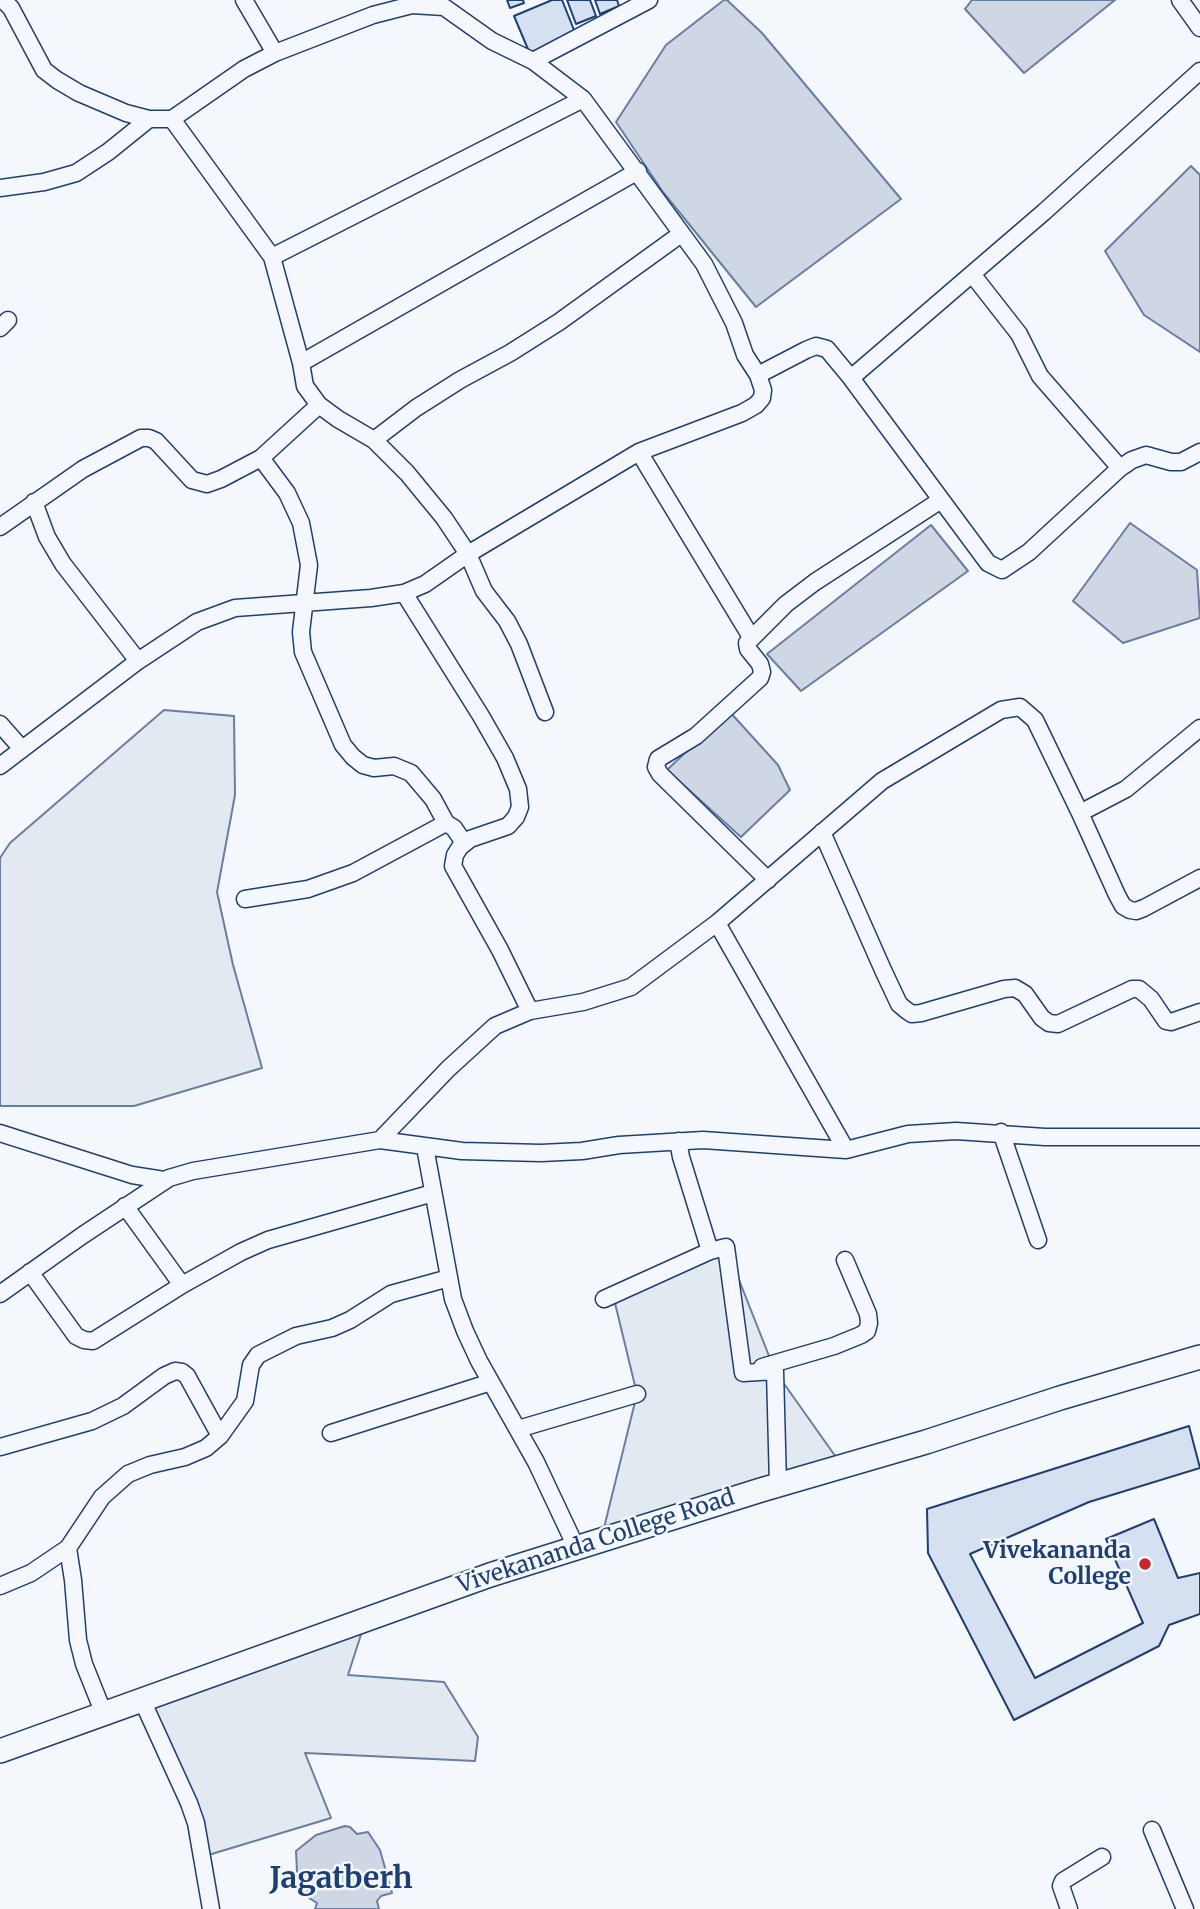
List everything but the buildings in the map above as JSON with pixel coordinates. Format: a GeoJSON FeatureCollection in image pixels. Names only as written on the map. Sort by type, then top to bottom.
{"type":"FeatureCollection","features":[{"type":"Feature","properties":{"kind":"street"},"geometry":{"type":"LineString","coordinates":[[0,766],[138,661],[197,622],[235,608],[404,593],[425,584],[468,554],[639,452],[742,413],[756,405],[762,398],[763,390],[758,375],[745,355],[720,292],[704,264],[583,99],[533,61],[492,41],[447,3],[412,5],[373,15],[275,53],[244,69],[172,119],[126,113],[79,93],[57,80],[44,70],[11,8],[3,0]]}},
{"type":"Feature","properties":{"kind":"street"},"geometry":{"type":"LineString","coordinates":[[244,0],[275,53]]}},
{"type":"Feature","properties":{"kind":"street"},"geometry":{"type":"LineString","coordinates":[[533,61],[649,0]]}},
{"type":"Feature","properties":{"kind":"street"},"geometry":{"type":"LineString","coordinates":[[1180,0],[1200,28]]}},
{"type":"Feature","properties":{"kind":"street"},"geometry":{"type":"LineString","coordinates":[[851,378],[1044,212],[1200,71]]}},
{"type":"Feature","properties":{"kind":"street"},"geometry":{"type":"LineString","coordinates":[[272,257],[583,99]]}},
{"type":"Feature","properties":{"kind":"street"},"geometry":{"type":"LineString","coordinates":[[0,188],[44,183],[76,173],[108,152],[149,118]]}},
{"type":"Feature","properties":{"kind":"street"},"geometry":{"type":"LineString","coordinates":[[172,119],[272,257],[305,386],[319,405],[374,440],[407,473],[437,509],[468,554],[484,591],[507,621],[519,643],[545,712]]}},
{"type":"Feature","properties":{"kind":"street"},"geometry":{"type":"LineString","coordinates":[[301,363],[638,171]]}},
{"type":"Feature","properties":{"kind":"street"},"geometry":{"type":"LineString","coordinates":[[374,440],[416,408],[559,322],[681,234]]}},
{"type":"Feature","properties":{"kind":"street"},"geometry":{"type":"LineString","coordinates":[[972,274],[1019,334],[1040,376],[1120,468]]}},
{"type":"Feature","properties":{"kind":"street"},"geometry":{"type":"LineString","coordinates":[[758,375],[817,346],[827,349],[988,563],[1002,570],[1029,552],[1132,460],[1146,455],[1181,462],[1200,452]]}},
{"type":"Feature","properties":{"kind":"street"},"geometry":{"type":"LineString","coordinates":[[0,527],[83,469],[141,438],[156,442],[192,480],[207,484],[221,479],[261,458],[319,405]]}},
{"type":"Feature","properties":{"kind":"street"},"geometry":{"type":"LineString","coordinates":[[639,452],[751,637]]}},
{"type":"Feature","properties":{"kind":"street"},"geometry":{"type":"LineString","coordinates":[[261,458],[287,493],[301,523],[309,565],[301,632],[303,652],[343,745],[352,757],[363,765],[374,768],[394,766],[411,773],[422,784],[446,824],[454,828],[464,843]]}},
{"type":"Feature","properties":{"kind":"street"},"geometry":{"type":"LineString","coordinates":[[768,880],[660,774],[656,766],[657,759],[696,736],[760,678],[760,664],[748,649],[747,643],[786,604],[941,499]]}},
{"type":"Feature","properties":{"kind":"street"},"geometry":{"type":"LineString","coordinates":[[34,502],[47,537],[63,564],[138,661]]}},
{"type":"Feature","properties":{"kind":"street"},"geometry":{"type":"LineString","coordinates":[[404,593],[481,716],[519,789],[520,807],[516,817],[508,826],[464,843],[455,855],[453,866],[500,950],[530,1011]]}},
{"type":"Feature","properties":{"kind":"street"},"geometry":{"type":"LineString","coordinates":[[380,1140],[448,1069],[495,1026],[530,1011],[583,1002],[631,987],[717,923],[882,781],[1001,710],[1020,707],[1035,720],[1123,906],[1136,911],[1200,878]]}},
{"type":"Feature","properties":{"kind":"street"},"geometry":{"type":"LineString","coordinates":[[0,724],[22,749]]}},
{"type":"Feature","properties":{"kind":"street"},"geometry":{"type":"LineString","coordinates":[[1080,813],[1126,789],[1200,728]]}},
{"type":"Feature","properties":{"kind":"street"},"geometry":{"type":"LineString","coordinates":[[245,899],[307,889],[353,873],[446,824]]}},
{"type":"Feature","properties":{"kind":"street"},"geometry":{"type":"LineString","coordinates":[[822,832],[877,958],[900,1003],[912,1014],[1015,988],[1025,994],[1042,1018],[1049,1023],[1058,1024],[1132,989],[1139,989],[1151,999],[1166,1021],[1171,1022],[1200,1012]]}},
{"type":"Feature","properties":{"kind":"street"},"geometry":{"type":"LineString","coordinates":[[717,923],[846,1150]]}},
{"type":"Feature","properties":{"kind":"street"},"geometry":{"type":"LineString","coordinates":[[0,1294],[164,1180],[192,1171],[380,1140],[463,1151],[541,1153],[678,1141],[733,1141],[846,1150],[908,1134],[956,1130],[1057,1137],[1200,1137]]}},
{"type":"Feature","properties":{"kind":"street"},"geometry":{"type":"LineString","coordinates":[[1001,1132],[1038,1240]]}},
{"type":"Feature","properties":{"kind":"street"},"geometry":{"type":"LineString","coordinates":[[0,1133],[132,1175],[164,1180]]}},
{"type":"Feature","properties":{"kind":"street"},"geometry":{"type":"LineString","coordinates":[[678,1141],[710,1251]]}},
{"type":"Feature","properties":{"kind":"street"},"geometry":{"type":"LineString","coordinates":[[425,1147],[449,1278],[464,1331],[518,1429],[576,1548]]}},
{"type":"Feature","properties":{"kind":"street"},"geometry":{"type":"LineString","coordinates":[[30,1272],[76,1336],[93,1341],[182,1285],[268,1240],[433,1193]]}},
{"type":"Feature","properties":{"kind":"street"},"geometry":{"type":"LineString","coordinates":[[125,1206],[182,1285]]}},
{"type":"Feature","properties":{"kind":"street"},"geometry":{"type":"LineString","coordinates":[[604,1299],[710,1251],[726,1247],[743,1373]]}},
{"type":"Feature","properties":{"kind":"street"},"geometry":{"type":"LineString","coordinates":[[743,1373],[834,1346],[867,1331],[867,1314],[845,1260]]}},
{"type":"Feature","properties":{"kind":"street"},"geometry":{"type":"LineString","coordinates":[[0,1586],[31,1573],[68,1548],[102,1497],[128,1474],[150,1465],[185,1457],[206,1448],[220,1436],[245,1401],[251,1365],[258,1355],[296,1336],[332,1328],[350,1320],[391,1294],[449,1278]]}},
{"type":"Feature","properties":{"kind":"street","name":"Vivekananda College Road"},"geometry":{"type":"LineString","coordinates":[[0,1751],[490,1575],[1200,1357]]}},
{"type":"Feature","properties":{"kind":"street"},"geometry":{"type":"LineString","coordinates":[[0,1447],[92,1421],[123,1406],[164,1376],[176,1371],[187,1376],[220,1436]]}},
{"type":"Feature","properties":{"kind":"street"},"geometry":{"type":"LineString","coordinates":[[743,1373],[775,1371],[778,1485]]}},
{"type":"Feature","properties":{"kind":"street"},"geometry":{"type":"LineString","coordinates":[[331,1433],[491,1382]]}},
{"type":"Feature","properties":{"kind":"street"},"geometry":{"type":"LineString","coordinates":[[518,1429],[637,1394]]}},
{"type":"Feature","properties":{"kind":"street"},"geometry":{"type":"LineString","coordinates":[[68,1548],[78,1640],[87,1674],[104,1714]]}},
{"type":"Feature","properties":{"kind":"street"},"geometry":{"type":"LineString","coordinates":[[142,1700],[192,1813],[211,1909]]}},
{"type":"Feature","properties":{"kind":"street"},"geometry":{"type":"LineString","coordinates":[[1152,1830],[1185,1909]]}},
{"type":"Feature","properties":{"kind":"street"},"geometry":{"type":"LineString","coordinates":[[1069,1909],[1061,1886],[1063,1881],[1102,1857]]}},
{"type":"Feature","properties":{"kind":"shaded area"},"geometry":{"type":"Polygon","coordinates":[[[724,0],[762,33],[901,199],[756,307],[663,192],[616,122],[666,45],[724,0]]]}},
{"type":"Feature","properties":{"kind":"shaded area"},"geometry":{"type":"Polygon","coordinates":[[[972,0],[1115,0],[1024,73],[965,9],[972,0]]]}},
{"type":"Feature","properties":{"kind":"shaded area"},"geometry":{"type":"Polygon","coordinates":[[[1191,166],[1200,175],[1200,352],[1144,315],[1105,251],[1191,166]]]}},
{"type":"Feature","properties":{"kind":"shaded area"},"geometry":{"type":"Polygon","coordinates":[[[1130,523],[1197,570],[1200,618],[1123,643],[1073,601],[1130,523]]]}},
{"type":"Feature","properties":{"kind":"shaded area"},"geometry":{"type":"Polygon","coordinates":[[[931,525],[968,571],[801,691],[767,654],[931,525]]]}},
{"type":"Feature","properties":{"kind":"shaded area"},"geometry":{"type":"Polygon","coordinates":[[[164,710],[234,716],[235,795],[217,892],[233,965],[262,1068],[134,1106],[0,1106],[0,858],[10,843],[164,710]]]}},
{"type":"Feature","properties":{"kind":"shaded area"},"geometry":{"type":"Polygon","coordinates":[[[729,711],[778,765],[790,790],[741,837],[667,770],[729,711]]]}},
{"type":"Feature","properties":{"kind":"shaded area"},"geometry":{"type":"Polygon","coordinates":[[[726,1247],[775,1371],[843,1467],[601,1540],[637,1394],[614,1299],[726,1247]]]}},
{"type":"Feature","properties":{"kind":"shaded area"},"geometry":{"type":"Polygon","coordinates":[[[366,1619],[348,1675],[444,1682],[478,1737],[475,1761],[305,1753],[331,1818],[205,1856],[147,1703],[366,1619]]]}},
{"type":"Feature","properties":{"kind":"shaded area"},"geometry":{"type":"Polygon","coordinates":[[[345,1826],[357,1834],[368,1832],[380,1850],[392,1893],[381,1896],[377,1901],[379,1909],[315,1909],[317,1903],[306,1896],[308,1886],[299,1878],[296,1851],[316,1835],[345,1826]]]}},
{"type":"Feature","properties":{"kind":"place","name":"Vivekananda College"},"geometry":{"type":"Point","coordinates":[1145,1564]}},
{"type":"Feature","properties":{"kind":"district","name":"Jagatberh"},"geometry":{"type":"Point","coordinates":[341,1880]}}]}
